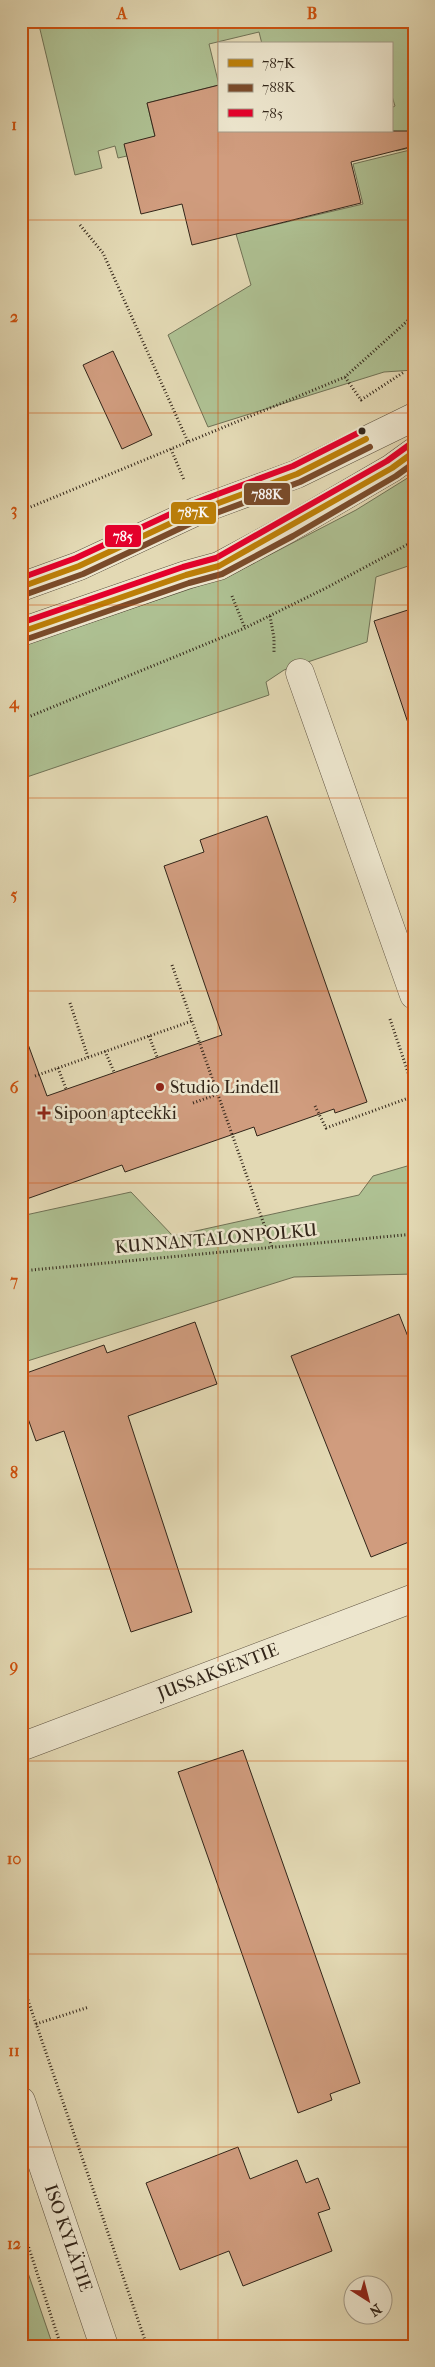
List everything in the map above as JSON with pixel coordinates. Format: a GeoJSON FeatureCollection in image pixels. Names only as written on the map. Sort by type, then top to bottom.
{"type":"FeatureCollection","features":[{"type":"Feature","properties":{"kind":"street"},"geometry":{"type":"LineString","coordinates":[[21,587],[79,566],[197,511],[297,474],[414,417]]}},
{"type":"Feature","properties":{"kind":"street"},"geometry":{"type":"LineString","coordinates":[[21,632],[186,575],[219,566],[298,523],[392,468],[414,452]]}},
{"type":"Feature","properties":{"kind":"street"},"geometry":{"type":"LineString","coordinates":[[300,673],[414,995]]}},
{"type":"Feature","properties":{"kind":"street","name":"JUSSAKSENTIE"},"geometry":{"type":"LineString","coordinates":[[21,1747],[414,1598]]}},
{"type":"Feature","properties":{"kind":"street","name":"ISO KYLÄTIE"},"geometry":{"type":"LineString","coordinates":[[21,2102],[104,2346]]}},
{"type":"Feature","properties":{"kind":"path"},"geometry":{"type":"LineString","coordinates":[[80,225],[103,253],[188,442]]}},
{"type":"Feature","properties":{"kind":"path"},"geometry":{"type":"LineString","coordinates":[[21,511],[345,377],[414,314]]}},
{"type":"Feature","properties":{"kind":"path"},"geometry":{"type":"LineString","coordinates":[[345,377],[361,400],[404,372]]}},
{"type":"Feature","properties":{"kind":"path"},"geometry":{"type":"LineString","coordinates":[[21,720],[245,628],[326,588],[414,541]]}},
{"type":"Feature","properties":{"kind":"path"},"geometry":{"type":"LineString","coordinates":[[172,964],[272,1247]]}},
{"type":"Feature","properties":{"kind":"path"},"geometry":{"type":"LineString","coordinates":[[70,1003],[88,1057]]}},
{"type":"Feature","properties":{"kind":"path"},"geometry":{"type":"LineString","coordinates":[[35,1076],[192,1021]]}},
{"type":"Feature","properties":{"kind":"path"},"geometry":{"type":"LineString","coordinates":[[149,1036],[157,1057]]}},
{"type":"Feature","properties":{"kind":"path"},"geometry":{"type":"LineString","coordinates":[[104,1051],[114,1072]]}},
{"type":"Feature","properties":{"kind":"path"},"geometry":{"type":"LineString","coordinates":[[58,1068],[66,1089]]}},
{"type":"Feature","properties":{"kind":"path"},"geometry":{"type":"LineString","coordinates":[[193,1103],[218,1094]]}},
{"type":"Feature","properties":{"kind":"path"},"geometry":{"type":"LineString","coordinates":[[315,1106],[326,1128],[414,1096]]}},
{"type":"Feature","properties":{"kind":"path","name":"KUNNANTALONPOLKU"},"geometry":{"type":"LineString","coordinates":[[21,1271],[414,1234]]}},
{"type":"Feature","properties":{"kind":"path"},"geometry":{"type":"LineString","coordinates":[[21,1980],[147,2346]]}},
{"type":"Feature","properties":{"kind":"path"},"geometry":{"type":"LineString","coordinates":[[36,2024],[89,2007]]}},
{"type":"Feature","properties":{"kind":"path"},"geometry":{"type":"LineString","coordinates":[[21,2224],[61,2346]]}},
{"type":"Feature","properties":{"kind":"green space"},"geometry":{"type":"Polygon","coordinates":[[[38,21],[414,21],[414,147],[396,151],[391,132],[392,108],[395,106],[392,96],[392,42],[262,42],[259,32],[209,44],[218,85],[147,103],[158,149],[118,158],[115,146],[98,151],[102,168],[75,175],[38,21]]]}},
{"type":"Feature","properties":{"kind":"green space"},"geometry":{"type":"Polygon","coordinates":[[[414,149],[414,370],[384,372],[208,427],[168,335],[251,285],[236,234],[363,204],[353,164],[414,149]]]}},
{"type":"Feature","properties":{"kind":"green space"},"geometry":{"type":"Polygon","coordinates":[[[414,474],[414,564],[376,577],[367,642],[284,670],[266,682],[269,695],[21,779],[21,646],[231,575],[356,510],[414,474]]]}},
{"type":"Feature","properties":{"kind":"green space"},"geometry":{"type":"Polygon","coordinates":[[[414,1164],[414,1274],[294,1277],[21,1363],[21,1216],[131,1192],[173,1236],[359,1195],[373,1176],[414,1164]]]}},
{"type":"Feature","properties":{"kind":"green space"},"geometry":{"type":"Polygon","coordinates":[[[27,2270],[53,2346],[21,2346],[21,2272],[27,2270]]]}},
{"type":"Feature","properties":{"kind":"building"},"geometry":{"type":"Polygon","coordinates":[[[218,85],[218,132],[414,131],[414,146],[351,162],[361,203],[192,245],[182,204],[141,214],[124,144],[155,136],[147,103],[218,85]]]}},
{"type":"Feature","properties":{"kind":"building"},"geometry":{"type":"Polygon","coordinates":[[[113,351],[152,435],[122,449],[83,365],[113,351]]]}},
{"type":"Feature","properties":{"kind":"building"},"geometry":{"type":"Polygon","coordinates":[[[414,608],[414,722],[408,723],[374,621],[414,608]]]}},
{"type":"Feature","properties":{"kind":"building"},"geometry":{"type":"Polygon","coordinates":[[[267,816],[367,1102],[335,1113],[334,1109],[257,1136],[254,1127],[125,1172],[122,1165],[21,1201],[21,1037],[25,1036],[47,1096],[222,1035],[164,866],[204,852],[200,840],[267,816]]]}},
{"type":"Feature","properties":{"kind":"building"},"geometry":{"type":"Polygon","coordinates":[[[399,1314],[414,1352],[414,1540],[371,1557],[291,1356],[399,1314]]]}},
{"type":"Feature","properties":{"kind":"building"},"geometry":{"type":"Polygon","coordinates":[[[195,1322],[217,1384],[128,1416],[192,1612],[131,1632],[64,1431],[36,1441],[21,1399],[21,1375],[104,1345],[107,1353],[195,1322]]]}},
{"type":"Feature","properties":{"kind":"building"},"geometry":{"type":"Polygon","coordinates":[[[243,1750],[360,2083],[330,2094],[332,2100],[298,2113],[178,1772],[243,1750]]]}},
{"type":"Feature","properties":{"kind":"building"},"geometry":{"type":"Polygon","coordinates":[[[238,2147],[250,2179],[297,2160],[306,2183],[318,2178],[330,2209],[318,2213],[332,2251],[243,2286],[229,2251],[180,2270],[146,2183],[238,2147]]]}},
{"type":"Feature","properties":{"kind":"transit line","name":"785"},"geometry":{"type":"LineString","coordinates":[[21,578],[76,558],[194,503],[293,466],[362,431]]}},
{"type":"Feature","properties":{"kind":"transit line","name":"787K"},"geometry":{"type":"LineString","coordinates":[[21,587],[79,566],[197,511],[297,474],[366,439]]}},
{"type":"Feature","properties":{"kind":"transit line","name":"785"},"geometry":{"type":"LineString","coordinates":[[21,623],[183,567],[216,558],[387,461],[409,445]]}},
{"type":"Feature","properties":{"kind":"transit line","name":"788K"},"geometry":{"type":"LineString","coordinates":[[24,595],[83,574],[200,519],[300,482],[370,447]]}},
{"type":"Feature","properties":{"kind":"transit line","name":"787K"},"geometry":{"type":"LineString","coordinates":[[21,632],[186,575],[219,566],[392,468],[414,452]]}},
{"type":"Feature","properties":{"kind":"transit line","name":"788K"},"geometry":{"type":"LineString","coordinates":[[24,640],[189,583],[222,574],[293,536],[396,476],[414,463]]}},
{"type":"Feature","properties":{"kind":"place","name":"Studio Lindell"},"geometry":{"type":"Point","coordinates":[160,1087]}},
{"type":"Feature","properties":{"kind":"place","name":"Sipoon apteekki"},"geometry":{"type":"Point","coordinates":[44,1113]}}]}
